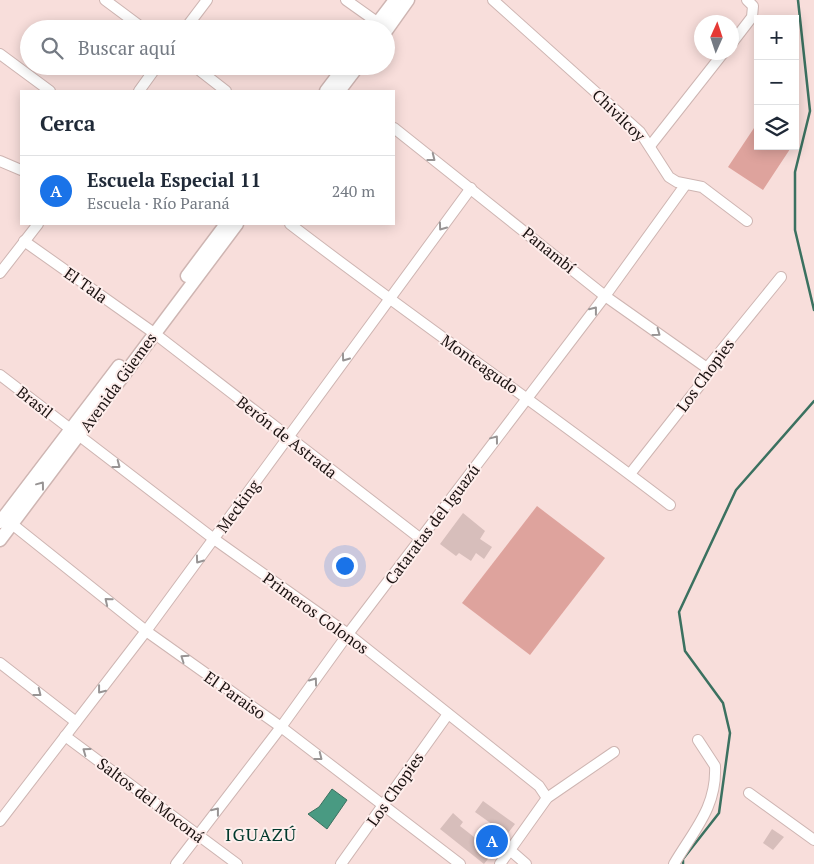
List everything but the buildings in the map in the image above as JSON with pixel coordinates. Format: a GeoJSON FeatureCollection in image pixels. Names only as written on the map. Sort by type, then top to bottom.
{"type":"FeatureCollection","features":[{"type":"Feature","properties":{"kind":"main road"},"geometry":{"type":"LineString","coordinates":[[386,20],[395,0]]}},
{"type":"Feature","properties":{"kind":"main road"},"geometry":{"type":"LineString","coordinates":[[390,20],[408,0]]}},
{"type":"Feature","properties":{"kind":"main road"},"geometry":{"type":"LineString","coordinates":[[337,89],[342,75]]}},
{"type":"Feature","properties":{"kind":"main road"},"geometry":{"type":"LineString","coordinates":[[337,89],[350,75]]}},
{"type":"Feature","properties":{"kind":"main road","name":"Avenida Güemes"},"geometry":{"type":"LineString","coordinates":[[0,540],[4,520],[74,433],[225,225]]}},
{"type":"Feature","properties":{"kind":"main road","name":"Avenida Güemes"},"geometry":{"type":"LineString","coordinates":[[150,331],[236,225]]}},
{"type":"Feature","properties":{"kind":"street"},"geometry":{"type":"LineString","coordinates":[[105,0],[132,20]]}},
{"type":"Feature","properties":{"kind":"street"},"geometry":{"type":"LineString","coordinates":[[192,20],[207,0]]}},
{"type":"Feature","properties":{"kind":"street"},"geometry":{"type":"LineString","coordinates":[[346,0],[372,20]]}},
{"type":"Feature","properties":{"kind":"street","name":"Chivilcoy"},"geometry":{"type":"LineString","coordinates":[[493,0],[640,132],[669,177],[677,182],[702,186],[746,222]]}},
{"type":"Feature","properties":{"kind":"street"},"geometry":{"type":"LineString","coordinates":[[739,34],[752,17],[753,6],[747,0]]}},
{"type":"Feature","properties":{"kind":"street"},"geometry":{"type":"LineString","coordinates":[[0,54],[20,69]]}},
{"type":"Feature","properties":{"kind":"street"},"geometry":{"type":"LineString","coordinates":[[650,146],[718,60]]}},
{"type":"Feature","properties":{"kind":"street"},"geometry":{"type":"LineString","coordinates":[[28,75],[49,90]]}},
{"type":"Feature","properties":{"kind":"street"},"geometry":{"type":"LineString","coordinates":[[140,90],[151,75]]}},
{"type":"Feature","properties":{"kind":"street"},"geometry":{"type":"LineString","coordinates":[[206,75],[225,90]]}},
{"type":"Feature","properties":{"kind":"street","name":"Panambí"},"geometry":{"type":"LineString","coordinates":[[395,129],[605,296],[706,368]]}},
{"type":"Feature","properties":{"kind":"street"},"geometry":{"type":"LineString","coordinates":[[0,161],[20,170]]}},
{"type":"Feature","properties":{"kind":"street","name":"Cataratas del Iguazú"},"geometry":{"type":"LineString","coordinates":[[176,864],[605,296],[686,184]]}},
{"type":"Feature","properties":{"kind":"street","name":"Mecking"},"geometry":{"type":"LineString","coordinates":[[0,821],[146,631],[471,188]]}},
{"type":"Feature","properties":{"kind":"street"},"geometry":{"type":"LineString","coordinates":[[0,273],[37,225]]}},
{"type":"Feature","properties":{"kind":"street","name":"Monteagudo"},"geometry":{"type":"LineString","coordinates":[[291,225],[388,300],[527,397],[670,505]]}},
{"type":"Feature","properties":{"kind":"street","name":"El Tala"},"geometry":{"type":"LineString","coordinates":[[24,241],[150,331]]}},
{"type":"Feature","properties":{"kind":"street","name":"Los Chopies"},"geometry":{"type":"LineString","coordinates":[[630,474],[703,380],[706,368],[781,277]]}},
{"type":"Feature","properties":{"kind":"street","name":"Berón de Astrada"},"geometry":{"type":"LineString","coordinates":[[150,331],[421,540]]}},
{"type":"Feature","properties":{"kind":"street","name":"Brasil"},"geometry":{"type":"LineString","coordinates":[[0,375],[74,433]]}},
{"type":"Feature","properties":{"kind":"street","name":"Primeros Colonos"},"geometry":{"type":"LineString","coordinates":[[74,433],[214,539],[348,634],[539,786],[547,798]]}},
{"type":"Feature","properties":{"kind":"street","name":"El Paraiso"},"geometry":{"type":"LineString","coordinates":[[4,520],[146,631],[281,727],[383,807],[460,864]]}},
{"type":"Feature","properties":{"kind":"street"},"geometry":{"type":"LineString","coordinates":[[0,663],[76,722]]}},
{"type":"Feature","properties":{"kind":"street","name":"Los Chopies"},"geometry":{"type":"LineString","coordinates":[[341,864],[448,714]]}},
{"type":"Feature","properties":{"kind":"street","name":"Saltos del Moconá"},"geometry":{"type":"LineString","coordinates":[[65,736],[237,864]]}},
{"type":"Feature","properties":{"kind":"street"},"geometry":{"type":"LineString","coordinates":[[674,864],[709,810],[712,798],[715,766],[698,740]]}},
{"type":"Feature","properties":{"kind":"street"},"geometry":{"type":"LineString","coordinates":[[500,864],[547,798],[614,752]]}},
{"type":"Feature","properties":{"kind":"street"},"geometry":{"type":"LineString","coordinates":[[749,793],[814,840]]}},
{"type":"Feature","properties":{"kind":"street"},"geometry":{"type":"LineString","coordinates":[[510,850],[526,864]]}},
{"type":"Feature","properties":{"kind":"shaded area"},"geometry":{"type":"Polygon","coordinates":[[[754,128],[754,150],[789,150],[763,190],[728,167],[754,128]]]}},
{"type":"Feature","properties":{"kind":"shaded area"},"geometry":{"type":"Polygon","coordinates":[[[537,506],[605,558],[530,655],[462,603],[537,506]]]}},
{"type":"Feature","properties":{"kind":"shaded area"},"geometry":{"type":"Polygon","coordinates":[[[332,789],[347,800],[327,829],[308,814],[319,807],[332,789]]]}},
{"type":"Feature","properties":{"kind":"waterway"},"geometry":{"type":"LineString","coordinates":[[798,0],[810,111],[795,172],[795,230],[814,310]]}},
{"type":"Feature","properties":{"kind":"waterway"},"geometry":{"type":"LineString","coordinates":[[683,864],[683,859],[719,813],[730,733],[723,703],[685,651],[679,612],[736,490],[814,401]]}},
{"type":"Feature","properties":{"kind":"place","name":"Escuela Especial 11"},"geometry":{"type":"Point","coordinates":[492,841]}},
{"type":"Feature","properties":{"kind":"district","name":"IGUAZÚ"},"geometry":{"type":"Point","coordinates":[261,834]}}]}
